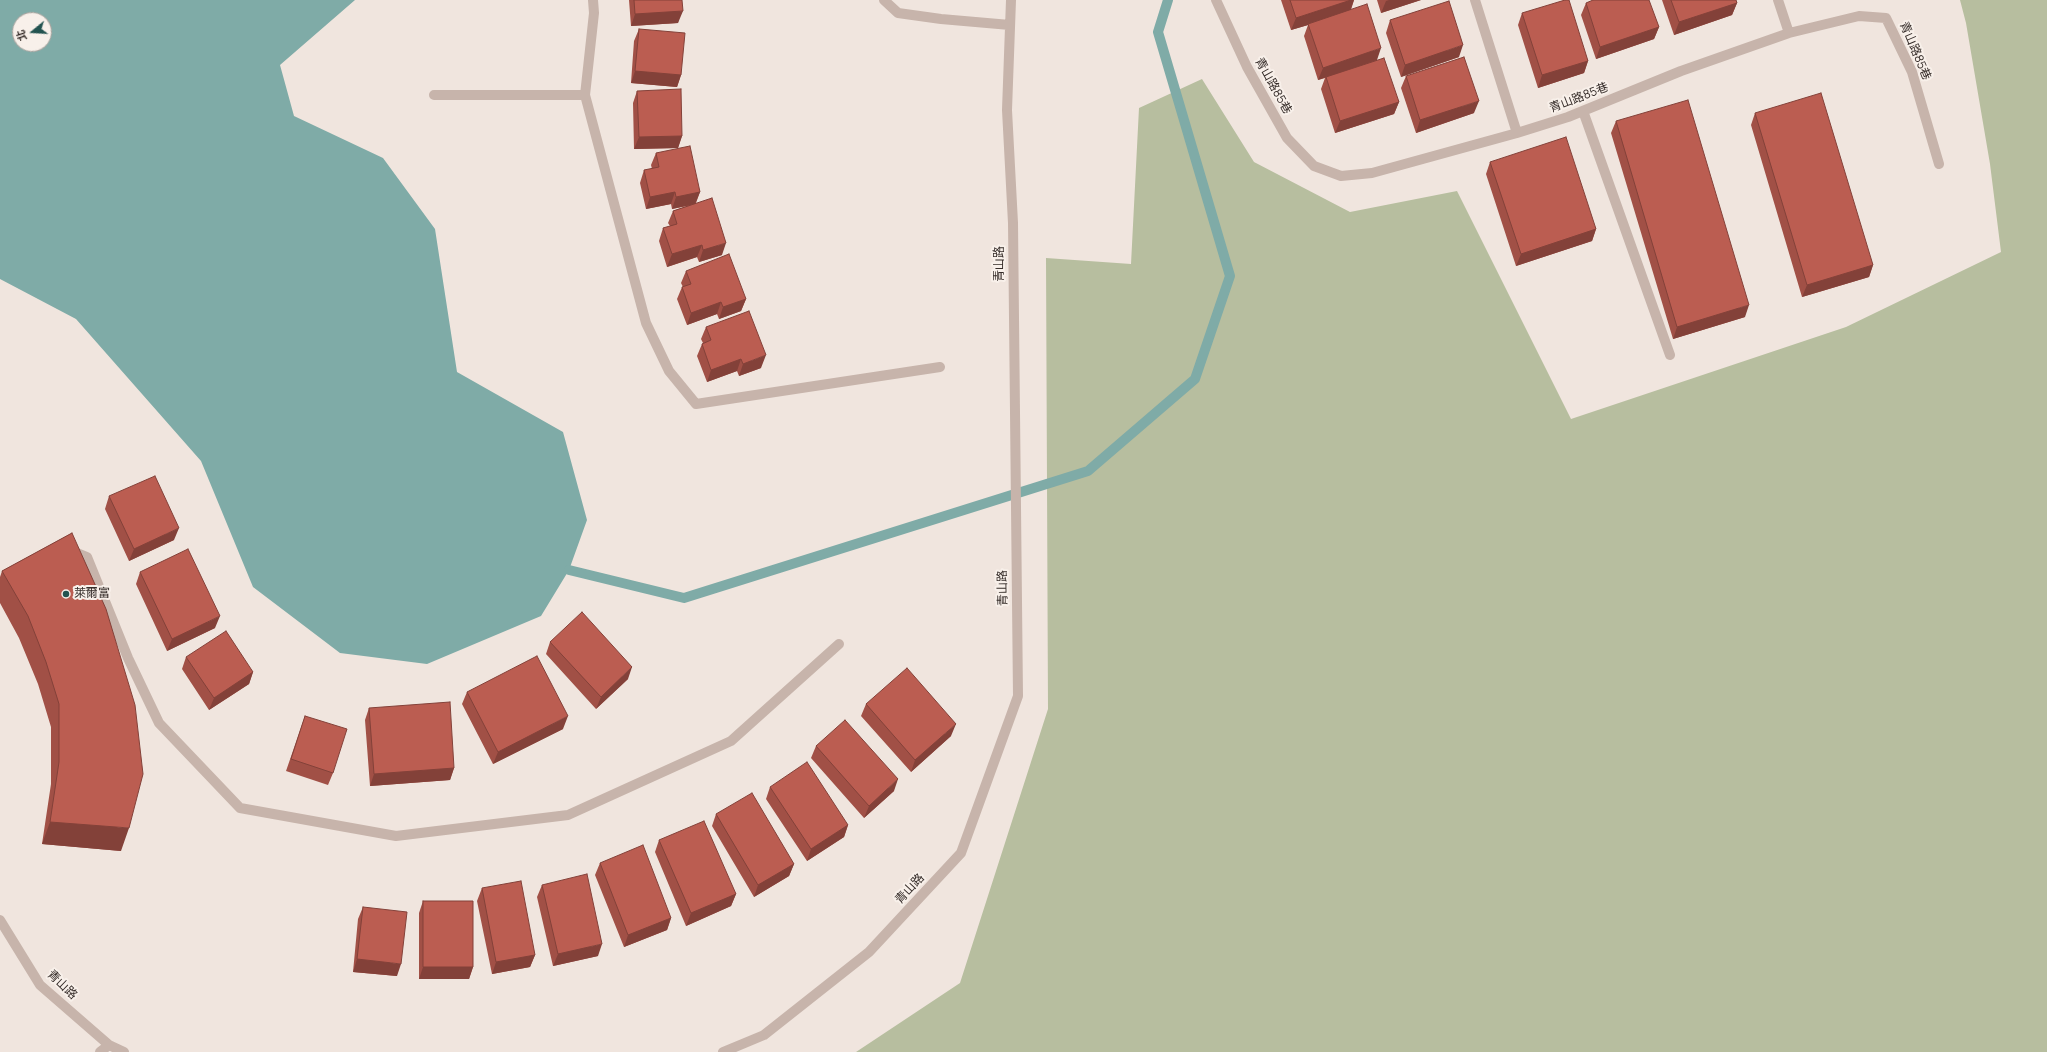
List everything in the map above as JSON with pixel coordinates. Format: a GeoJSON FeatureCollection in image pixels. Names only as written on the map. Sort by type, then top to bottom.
{"type":"FeatureCollection","features":[{"type":"Feature","properties":{"kind":"street"},"geometry":{"type":"LineString","coordinates":[[593,0],[594,13],[585,95],[646,323],[669,371],[696,404],[940,367]]}},
{"type":"Feature","properties":{"kind":"street"},"geometry":{"type":"LineString","coordinates":[[884,0],[898,13],[941,19],[1010,25]]}},
{"type":"Feature","properties":{"kind":"street","name":"青山路"},"geometry":{"type":"LineString","coordinates":[[723,1052],[764,1035],[869,952],[961,853],[1018,696],[1012,223],[1007,110],[1011,0]]}},
{"type":"Feature","properties":{"kind":"street","name":"青山路85巷"},"geometry":{"type":"LineString","coordinates":[[1216,0],[1247,67],[1287,138],[1314,166],[1341,176],[1372,172],[1517,133],[1583,111],[1681,71],[1789,33],[1859,16],[1886,18],[1912,72],[1939,164]]}},
{"type":"Feature","properties":{"kind":"street"},"geometry":{"type":"LineString","coordinates":[[1475,0],[1517,133]]}},
{"type":"Feature","properties":{"kind":"street"},"geometry":{"type":"LineString","coordinates":[[1778,0],[1789,33]]}},
{"type":"Feature","properties":{"kind":"street"},"geometry":{"type":"LineString","coordinates":[[434,96],[585,95]]}},
{"type":"Feature","properties":{"kind":"street"},"geometry":{"type":"LineString","coordinates":[[1583,111],[1670,355]]}},
{"type":"Feature","properties":{"kind":"street"},"geometry":{"type":"LineString","coordinates":[[58,548],[64,547],[87,557],[128,658],[159,723],[240,808],[396,836],[568,815],[731,741],[839,644]]}},
{"type":"Feature","properties":{"kind":"street","name":"青山路"},"geometry":{"type":"LineString","coordinates":[[0,920],[40,985],[109,1045],[124,1052]]}},
{"type":"Feature","properties":{"kind":"street"},"geometry":{"type":"LineString","coordinates":[[100,1052],[109,1045]]}},
{"type":"Feature","properties":{"kind":"green space"},"geometry":{"type":"Polygon","coordinates":[[[1960,0],[2047,0],[2047,1052],[856,1052],[960,983],[1048,709],[1046,258],[1131,264],[1139,108],[1202,79],[1254,162],[1350,212],[1457,191],[1571,419],[1846,327],[2001,252],[1990,164],[1966,23],[1960,0]]]}},
{"type":"Feature","properties":{"kind":"water"},"geometry":{"type":"Polygon","coordinates":[[[0,0],[355,0],[280,65],[294,116],[383,158],[435,229],[457,372],[563,432],[587,520],[569,570],[541,616],[427,664],[340,653],[253,587],[201,461],[76,319],[0,279],[0,0]]]}},
{"type":"Feature","properties":{"kind":"building"},"geometry":{"type":"Polygon","coordinates":[[[634,0],[682,0],[683,11],[635,14],[634,0]]]}},
{"type":"Feature","properties":{"kind":"building"},"geometry":{"type":"Polygon","coordinates":[[[1290,0],[1351,0],[1296,18],[1290,0]]]}},
{"type":"Feature","properties":{"kind":"building"},"geometry":{"type":"Polygon","coordinates":[[[1569,0],[1588,61],[1542,75],[1522,13],[1569,0]]]}},
{"type":"Feature","properties":{"kind":"building"},"geometry":{"type":"Polygon","coordinates":[[[1593,0],[1649,0],[1659,27],[1600,47],[1586,3],[1593,0]]]}},
{"type":"Feature","properties":{"kind":"building"},"geometry":{"type":"Polygon","coordinates":[[[1671,0],[1736,0],[1737,3],[1679,22],[1671,0]]]}},
{"type":"Feature","properties":{"kind":"building"},"geometry":{"type":"Polygon","coordinates":[[[1449,1],[1463,45],[1405,65],[1390,20],[1449,1]]]}},
{"type":"Feature","properties":{"kind":"building"},"geometry":{"type":"Polygon","coordinates":[[[1367,4],[1381,48],[1323,68],[1308,24],[1367,4]]]}},
{"type":"Feature","properties":{"kind":"building"},"geometry":{"type":"Polygon","coordinates":[[[639,29],[685,33],[681,75],[635,71],[639,29]]]}},
{"type":"Feature","properties":{"kind":"building"},"geometry":{"type":"Polygon","coordinates":[[[1464,57],[1479,101],[1420,120],[1406,76],[1464,57]]]}},
{"type":"Feature","properties":{"kind":"building"},"geometry":{"type":"Polygon","coordinates":[[[1384,58],[1399,102],[1340,121],[1326,77],[1384,58]]]}},
{"type":"Feature","properties":{"kind":"building"},"geometry":{"type":"Polygon","coordinates":[[[681,89],[682,136],[639,137],[637,91],[681,89]]]}},
{"type":"Feature","properties":{"kind":"building"},"geometry":{"type":"Polygon","coordinates":[[[1821,93],[1873,265],[1807,285],[1755,113],[1821,93]]]}},
{"type":"Feature","properties":{"kind":"building"},"geometry":{"type":"Polygon","coordinates":[[[1688,100],[1749,305],[1677,327],[1616,121],[1688,100]]]}},
{"type":"Feature","properties":{"kind":"building"},"geometry":{"type":"Polygon","coordinates":[[[1566,137],[1596,229],[1521,254],[1490,162],[1566,137]]]}},
{"type":"Feature","properties":{"kind":"building"},"geometry":{"type":"Polygon","coordinates":[[[690,146],[700,192],[676,197],[675,192],[650,197],[644,170],[659,167],[656,153],[690,146]]]}},
{"type":"Feature","properties":{"kind":"building"},"geometry":{"type":"Polygon","coordinates":[[[712,198],[726,243],[703,250],[702,245],[672,254],[663,228],[677,224],[673,211],[712,198]]]}},
{"type":"Feature","properties":{"kind":"building"},"geometry":{"type":"Polygon","coordinates":[[[729,254],[746,299],[723,307],[721,302],[691,313],[682,287],[691,284],[686,271],[729,254]]]}},
{"type":"Feature","properties":{"kind":"building"},"geometry":{"type":"Polygon","coordinates":[[[749,311],[766,355],[743,364],[741,359],[711,370],[702,344],[711,340],[706,327],[749,311]]]}},
{"type":"Feature","properties":{"kind":"building"},"geometry":{"type":"Polygon","coordinates":[[[155,476],[179,528],[134,549],[109,496],[155,476]]]}},
{"type":"Feature","properties":{"kind":"building"},"geometry":{"type":"Polygon","coordinates":[[[72,533],[106,609],[135,705],[143,774],[129,828],[50,822],[59,762],[59,704],[46,662],[28,616],[2,571],[72,533]]]}},
{"type":"Feature","properties":{"kind":"building"},"geometry":{"type":"Polygon","coordinates":[[[188,549],[220,616],[172,639],[140,572],[188,549]]]}},
{"type":"Feature","properties":{"kind":"building"},"geometry":{"type":"Polygon","coordinates":[[[582,612],[632,667],[601,697],[550,642],[582,612]]]}},
{"type":"Feature","properties":{"kind":"building"},"geometry":{"type":"Polygon","coordinates":[[[226,631],[253,672],[214,698],[186,657],[226,631]]]}},
{"type":"Feature","properties":{"kind":"building"},"geometry":{"type":"Polygon","coordinates":[[[537,656],[568,716],[498,752],[467,692],[537,656]]]}},
{"type":"Feature","properties":{"kind":"building"},"geometry":{"type":"Polygon","coordinates":[[[907,668],[956,724],[915,760],[866,704],[907,668]]]}},
{"type":"Feature","properties":{"kind":"building"},"geometry":{"type":"Polygon","coordinates":[[[450,702],[454,768],[374,774],[369,708],[450,702]]]}},
{"type":"Feature","properties":{"kind":"building"},"geometry":{"type":"Polygon","coordinates":[[[305,716],[347,729],[333,773],[291,759],[305,716]]]}},
{"type":"Feature","properties":{"kind":"building"},"geometry":{"type":"Polygon","coordinates":[[[845,720],[898,779],[869,806],[816,746],[845,720]]]}},
{"type":"Feature","properties":{"kind":"building"},"geometry":{"type":"Polygon","coordinates":[[[807,762],[848,825],[811,849],[770,787],[807,762]]]}},
{"type":"Feature","properties":{"kind":"building"},"geometry":{"type":"Polygon","coordinates":[[[752,793],[794,864],[758,885],[716,814],[752,793]]]}},
{"type":"Feature","properties":{"kind":"building"},"geometry":{"type":"Polygon","coordinates":[[[704,821],[736,894],[691,913],[659,840],[704,821]]]}},
{"type":"Feature","properties":{"kind":"building"},"geometry":{"type":"Polygon","coordinates":[[[643,845],[671,918],[628,935],[600,863],[643,845]]]}},
{"type":"Feature","properties":{"kind":"building"},"geometry":{"type":"Polygon","coordinates":[[[587,874],[602,944],[558,954],[542,885],[587,874]]]}},
{"type":"Feature","properties":{"kind":"building"},"geometry":{"type":"Polygon","coordinates":[[[521,881],[535,955],[496,962],[482,888],[521,881]]]}},
{"type":"Feature","properties":{"kind":"building"},"geometry":{"type":"Polygon","coordinates":[[[423,901],[473,901],[473,967],[423,967],[423,901]]]}},
{"type":"Feature","properties":{"kind":"building"},"geometry":{"type":"Polygon","coordinates":[[[363,907],[407,912],[401,964],[357,959],[363,907]]]}},
{"type":"Feature","properties":{"kind":"waterway"},"geometry":{"type":"LineString","coordinates":[[569,570],[684,598],[1088,471],[1195,379],[1230,276],[1158,32],[1168,0]]}},
{"type":"Feature","properties":{"kind":"place","name":"萊爾富"},"geometry":{"type":"Point","coordinates":[66,594]}}]}
